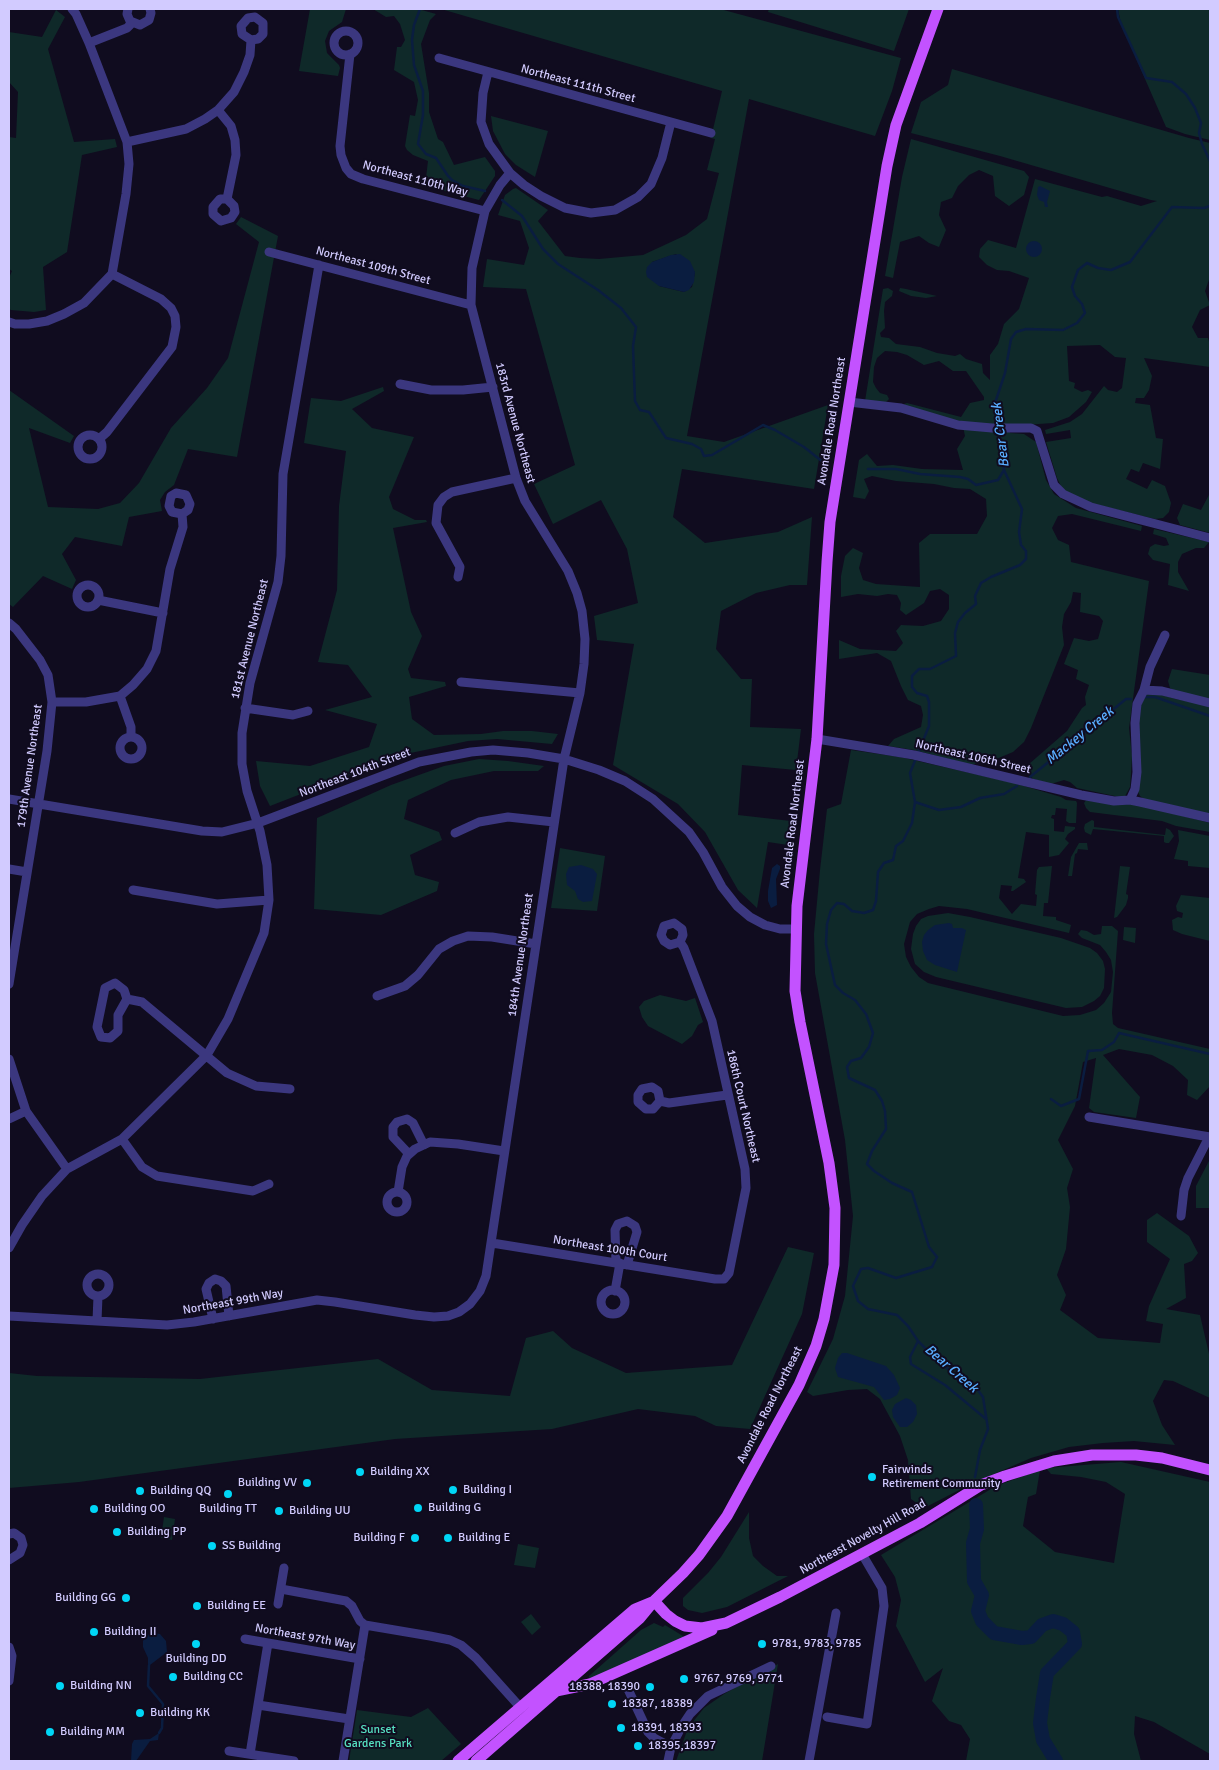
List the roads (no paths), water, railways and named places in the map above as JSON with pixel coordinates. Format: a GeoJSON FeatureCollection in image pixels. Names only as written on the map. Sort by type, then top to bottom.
{"type":"FeatureCollection","features":[{"type":"Feature","properties":{"kind":"main road","name":"Avondale Road Northeast"},"geometry":{"type":"LineString","coordinates":[[476,1761],[640,1618],[699,1555],[727,1516],[805,1372],[820,1333],[828,1302],[835,1246],[834,1196],[796,996],[798,906],[817,739],[830,522],[893,137],[938,9]]}},
{"type":"Feature","properties":{"kind":"main road","name":"Northeast Novelty Hill Road"},"geometry":{"type":"LineString","coordinates":[[654,1601],[666,1614],[685,1626],[702,1628],[726,1623],[786,1594],[920,1523],[981,1486],[1012,1473],[1054,1461],[1092,1455],[1136,1455],[1162,1458],[1210,1470]]}},
{"type":"Feature","properties":{"kind":"main road","name":"Avondale Road Northeast"},"geometry":{"type":"LineString","coordinates":[[458,1761],[634,1609],[654,1601]]}},
{"type":"Feature","properties":{"kind":"main road"},"geometry":{"type":"LineString","coordinates":[[556,1692],[590,1684],[726,1623]]}},
{"type":"Feature","properties":{"kind":"main road"},"geometry":{"type":"LineString","coordinates":[[508,1734],[510,1725],[522,1711],[520,1707]]}},
{"type":"Feature","properties":{"kind":"street"},"geometry":{"type":"LineString","coordinates":[[9,322],[29,324],[46,321],[64,314],[84,303],[112,274],[126,194],[129,164],[127,142],[89,42],[72,9]]}},
{"type":"Feature","properties":{"kind":"street"},"geometry":{"type":"LineString","coordinates":[[128,9],[128,18],[132,24]]}},
{"type":"Feature","properties":{"kind":"street"},"geometry":{"type":"LineString","coordinates":[[89,42],[132,24],[140,25],[147,23],[151,16],[150,9]]}},
{"type":"Feature","properties":{"kind":"street"},"geometry":{"type":"LineString","coordinates":[[127,142],[186,129],[218,110],[234,92],[244,72],[250,55],[251,40]]}},
{"type":"Feature","properties":{"kind":"street","name":"Northeast 110th Way"},"geometry":{"type":"LineString","coordinates":[[350,54],[340,146],[344,164],[351,174],[363,179],[485,211]]}},
{"type":"Feature","properties":{"kind":"street","name":"Northeast 111th Street"},"geometry":{"type":"LineString","coordinates":[[439,58],[710,133]]}},
{"type":"Feature","properties":{"kind":"street"},"geometry":{"type":"LineString","coordinates":[[488,72],[483,92],[481,122],[496,157],[524,185],[573,210],[591,213],[616,210],[638,197],[651,184],[658,170],[671,122]]}},
{"type":"Feature","properties":{"kind":"street"},"geometry":{"type":"LineString","coordinates":[[218,110],[231,126],[235,140],[236,155],[226,199]]}},
{"type":"Feature","properties":{"kind":"street","name":"183rd Avenue Northeast"},"geometry":{"type":"LineString","coordinates":[[510,173],[500,185],[485,211],[472,268],[471,305],[516,478],[525,501],[561,559],[577,593]]}},
{"type":"Feature","properties":{"kind":"street","name":"Northeast 109th Street"},"geometry":{"type":"LineString","coordinates":[[268,252],[471,305]]}},
{"type":"Feature","properties":{"kind":"street","name":"181st Avenue Northeast"},"geometry":{"type":"LineString","coordinates":[[9,1248],[42,1196],[67,1169],[122,1139],[207,1055],[228,1019],[264,933],[268,900],[267,865],[258,823],[247,791],[242,764],[242,733],[250,683],[278,582],[281,556],[283,474],[319,265]]}},
{"type":"Feature","properties":{"kind":"street"},"geometry":{"type":"LineString","coordinates":[[99,439],[107,432],[172,347],[176,327],[175,316],[171,308],[161,298],[112,274]]}},
{"type":"Feature","properties":{"kind":"street"},"geometry":{"type":"LineString","coordinates":[[400,384],[431,390],[463,390],[493,387]]}},
{"type":"Feature","properties":{"kind":"street"},"geometry":{"type":"LineString","coordinates":[[849,402],[900,408],[958,425],[992,428],[1031,428],[1037,431],[1054,484],[1063,494],[1091,507],[1210,538]]}},
{"type":"Feature","properties":{"kind":"street"},"geometry":{"type":"LineString","coordinates":[[458,577],[460,567],[436,523],[438,505],[444,497],[452,492],[516,478]]}},
{"type":"Feature","properties":{"kind":"street"},"geometry":{"type":"LineString","coordinates":[[52,702],[86,702],[120,696],[146,669],[156,651],[170,569],[183,527],[182,514]]}},
{"type":"Feature","properties":{"kind":"street","name":"184th Avenue Northeast"},"geometry":{"type":"LineString","coordinates":[[459,1312],[470,1304],[480,1291],[486,1276],[492,1243],[504,1151],[564,759],[580,692],[584,664],[585,639],[582,611],[577,593]]}},
{"type":"Feature","properties":{"kind":"street"},"geometry":{"type":"LineString","coordinates":[[98,600],[163,613]]}},
{"type":"Feature","properties":{"kind":"street","name":"179th Avenue Northeast"},"geometry":{"type":"LineString","coordinates":[[9,623],[16,629],[40,660],[48,675],[52,702],[47,751],[10,962],[9,984]]}},
{"type":"Feature","properties":{"kind":"street"},"geometry":{"type":"LineString","coordinates":[[1130,800],[1135,789],[1137,772],[1136,713],[1139,697],[1144,690],[1150,667],[1165,635]]}},
{"type":"Feature","properties":{"kind":"street"},"geometry":{"type":"LineString","coordinates":[[461,682],[580,692]]}},
{"type":"Feature","properties":{"kind":"street"},"geometry":{"type":"LineString","coordinates":[[1144,690],[1162,691],[1210,703]]}},
{"type":"Feature","properties":{"kind":"street"},"geometry":{"type":"LineString","coordinates":[[120,696],[131,727],[131,737]]}},
{"type":"Feature","properties":{"kind":"street"},"geometry":{"type":"LineString","coordinates":[[245,708],[293,715],[308,711]]}},
{"type":"Feature","properties":{"kind":"street","name":"Northeast 106th Street"},"geometry":{"type":"LineString","coordinates":[[817,739],[914,755],[1081,795],[1114,802],[1130,800],[1210,818]]}},
{"type":"Feature","properties":{"kind":"street","name":"Northeast 104th Street"},"geometry":{"type":"LineString","coordinates":[[9,799],[202,831],[222,832],[258,823],[406,766],[432,758],[493,750],[528,753],[564,759],[599,770],[625,782],[653,799],[689,832],[703,852],[722,887],[737,906],[750,917],[765,925],[780,929],[797,929]]}},
{"type":"Feature","properties":{"kind":"street"},"geometry":{"type":"LineString","coordinates":[[455,834],[479,822],[508,817],[554,822]]}},
{"type":"Feature","properties":{"kind":"street"},"geometry":{"type":"LineString","coordinates":[[9,869],[27,872]]}},
{"type":"Feature","properties":{"kind":"street"},"geometry":{"type":"LineString","coordinates":[[133,890],[217,904],[268,900]]}},
{"type":"Feature","properties":{"kind":"street"},"geometry":{"type":"LineString","coordinates":[[378,996],[405,986],[418,975],[439,949],[453,941],[468,936],[492,937],[536,944]]}},
{"type":"Feature","properties":{"kind":"street","name":"186th Court Northeast"},"geometry":{"type":"LineString","coordinates":[[680,942],[712,1021],[745,1170],[746,1188],[729,1273],[724,1279]]}},
{"type":"Feature","properties":{"kind":"street"},"geometry":{"type":"LineString","coordinates":[[115,983],[124,990],[127,999],[118,1015],[118,1031],[110,1038],[101,1037],[97,1027],[105,988],[115,983]]}},
{"type":"Feature","properties":{"kind":"street"},"geometry":{"type":"LineString","coordinates":[[127,999],[142,1002],[227,1073],[256,1086],[290,1089]]}},
{"type":"Feature","properties":{"kind":"street"},"geometry":{"type":"LineString","coordinates":[[9,1059],[26,1112],[67,1169]]}},
{"type":"Feature","properties":{"kind":"street"},"geometry":{"type":"LineString","coordinates":[[660,1101],[669,1103],[727,1095]]}},
{"type":"Feature","properties":{"kind":"street"},"geometry":{"type":"LineString","coordinates":[[9,1119],[26,1112]]}},
{"type":"Feature","properties":{"kind":"street"},"geometry":{"type":"LineString","coordinates":[[1089,1117],[1210,1137],[1188,1178],[1184,1190],[1181,1216]]}},
{"type":"Feature","properties":{"kind":"street"},"geometry":{"type":"LineString","coordinates":[[409,1154],[393,1136],[393,1127],[397,1122],[403,1119],[413,1123],[424,1145]]}},
{"type":"Feature","properties":{"kind":"street"},"geometry":{"type":"LineString","coordinates":[[122,1139],[142,1167],[157,1176],[253,1191],[269,1184]]}},
{"type":"Feature","properties":{"kind":"street"},"geometry":{"type":"LineString","coordinates":[[398,1192],[402,1167],[409,1154],[430,1142],[504,1151]]}},
{"type":"Feature","properties":{"kind":"street","name":"Northeast 100th Court"},"geometry":{"type":"LineString","coordinates":[[492,1243],[724,1279]]}},
{"type":"Feature","properties":{"kind":"street"},"geometry":{"type":"LineString","coordinates":[[615,1291],[621,1264]]}},
{"type":"Feature","properties":{"kind":"street"},"geometry":{"type":"LineString","coordinates":[[213,1319],[206,1289],[208,1283],[215,1280],[221,1281],[226,1286],[229,1316]]}},
{"type":"Feature","properties":{"kind":"street"},"geometry":{"type":"LineString","coordinates":[[97,1321],[98,1296]]}},
{"type":"Feature","properties":{"kind":"street","name":"Northeast 99th Way"},"geometry":{"type":"LineString","coordinates":[[9,1316],[167,1325],[213,1319],[317,1300],[415,1316],[448,1316],[459,1312]]}},
{"type":"Feature","properties":{"kind":"street"},"geometry":{"type":"LineString","coordinates":[[9,1534],[14,1533],[21,1538],[23,1545],[20,1553],[9,1560]]}},
{"type":"Feature","properties":{"kind":"street"},"geometry":{"type":"LineString","coordinates":[[827,1717],[867,1724],[884,1606],[882,1588],[862,1554]]}},
{"type":"Feature","properties":{"kind":"street"},"geometry":{"type":"LineString","coordinates":[[278,1604],[284,1568]]}},
{"type":"Feature","properties":{"kind":"street"},"geometry":{"type":"LineString","coordinates":[[280,1589],[346,1601],[352,1606],[360,1621],[365,1625],[450,1640],[461,1645],[476,1658],[520,1707]]}},
{"type":"Feature","properties":{"kind":"street"},"geometry":{"type":"LineString","coordinates":[[809,1761],[836,1613]]}},
{"type":"Feature","properties":{"kind":"street"},"geometry":{"type":"LineString","coordinates":[[343,1761],[365,1625]]}},
{"type":"Feature","properties":{"kind":"street","name":"Northeast 97th Way"},"geometry":{"type":"LineString","coordinates":[[245,1639],[360,1659]]}},
{"type":"Feature","properties":{"kind":"street"},"geometry":{"type":"LineString","coordinates":[[250,1754],[268,1643]]}},
{"type":"Feature","properties":{"kind":"street"},"geometry":{"type":"LineString","coordinates":[[9,1647],[12,1656],[9,1681]]}},
{"type":"Feature","properties":{"kind":"street"},"geometry":{"type":"LineString","coordinates":[[668,1761],[671,1748],[682,1726],[690,1714],[708,1696],[771,1666]]}},
{"type":"Feature","properties":{"kind":"street"},"geometry":{"type":"LineString","coordinates":[[627,1687],[648,1732],[671,1748]]}},
{"type":"Feature","properties":{"kind":"street"},"geometry":{"type":"LineString","coordinates":[[258,1705],[349,1719]]}},
{"type":"Feature","properties":{"kind":"street"},"geometry":{"type":"LineString","coordinates":[[229,1751],[294,1761]]}},
{"type":"Feature","properties":{"kind":"water"},"geometry":{"type":"Polygon","coordinates":[[[1040,186],[1050,191],[1047,202],[1048,207],[1045,207],[1044,202],[1039,200],[1037,195],[1038,187],[1040,186]]]}},
{"type":"Feature","properties":{"kind":"water"},"geometry":{"type":"Polygon","coordinates":[[[1034,241],[1042,249],[1034,257],[1026,249],[1034,241]]]}},
{"type":"Feature","properties":{"kind":"water"},"geometry":{"type":"Polygon","coordinates":[[[680,254],[690,261],[695,272],[694,282],[689,290],[684,292],[659,286],[647,277],[647,267],[652,262],[671,255],[680,254]]]}},
{"type":"Feature","properties":{"kind":"water"},"geometry":{"type":"Polygon","coordinates":[[[777,864],[780,866],[780,869],[776,879],[777,905],[771,908],[768,901],[768,891],[772,868],[777,864]]]}},
{"type":"Feature","properties":{"kind":"water"},"geometry":{"type":"Polygon","coordinates":[[[581,865],[593,869],[597,874],[592,901],[583,902],[578,899],[575,891],[567,885],[566,874],[569,867],[581,865]]]}},
{"type":"Feature","properties":{"kind":"water"},"geometry":{"type":"Polygon","coordinates":[[[952,924],[953,928],[966,930],[957,972],[935,965],[927,960],[923,951],[922,942],[928,930],[935,925],[952,924]]]}},
{"type":"Feature","properties":{"kind":"water"},"geometry":{"type":"Polygon","coordinates":[[[842,1353],[886,1366],[894,1375],[900,1388],[897,1395],[884,1400],[874,1387],[838,1377],[835,1368],[838,1358],[842,1353]]]}},
{"type":"Feature","properties":{"kind":"water"},"geometry":{"type":"Polygon","coordinates":[[[906,1398],[916,1405],[917,1414],[913,1422],[907,1427],[900,1427],[893,1417],[892,1410],[895,1404],[906,1398]]]}},
{"type":"Feature","properties":{"kind":"water"},"geometry":{"type":"Polygon","coordinates":[[[160,1634],[166,1641],[167,1652],[150,1665],[148,1664],[148,1658],[143,1647],[143,1641],[147,1635],[160,1634]]]}},
{"type":"Feature","properties":{"kind":"water"},"geometry":{"type":"Polygon","coordinates":[[[159,1733],[158,1740],[150,1741],[136,1761],[131,1761],[134,1740],[150,1739],[159,1733]]]}},
{"type":"Feature","properties":{"kind":"waterway"},"geometry":{"type":"LineString","coordinates":[[420,9],[414,25],[412,40],[414,65],[423,91],[423,115],[418,144],[426,154],[436,158],[452,180],[463,186],[485,191]]}},
{"type":"Feature","properties":{"kind":"waterway","name":"Bear Creek"},"geometry":{"type":"LineString","coordinates":[[1117,9],[1118,17],[1146,78],[1172,82],[1186,94],[1195,108],[1201,123],[1199,133],[1202,144],[1210,161]]}},
{"type":"Feature","properties":{"kind":"waterway"},"geometry":{"type":"LineString","coordinates":[[502,200],[522,216],[543,249],[558,264],[598,290],[621,308],[636,327],[633,346],[635,401],[640,410],[649,412],[666,438],[692,444],[701,449],[704,456],[712,455],[763,425],[804,447],[823,462]]}},
{"type":"Feature","properties":{"kind":"waterway","name":"Bear Creek"},"geometry":{"type":"LineString","coordinates":[[999,425],[995,403],[1005,373],[1011,339],[1016,332],[1026,329],[1063,330],[1077,323],[1085,313],[1072,287],[1078,270],[1087,263],[1098,268],[1111,270],[1130,262],[1172,207],[1204,208],[1210,206]]}},
{"type":"Feature","properties":{"kind":"waterway","name":"Bear Creek"},"geometry":{"type":"LineString","coordinates":[[975,1477],[980,1450],[988,1429],[983,1397],[977,1389],[964,1383],[930,1353],[897,1315],[868,1309],[858,1301],[853,1286],[861,1269],[868,1268],[896,1278],[932,1267],[937,1257],[929,1247],[912,1192],[892,1183],[867,1164],[872,1151],[886,1129],[885,1111],[882,1101],[875,1090],[849,1078],[847,1067],[851,1061],[861,1058],[869,1047],[873,1033],[866,1014],[855,1000],[843,993],[835,985],[826,944],[827,924],[831,910],[837,903],[844,904],[852,911],[864,913],[873,910],[876,901],[878,872],[884,863],[893,860],[896,846],[903,841],[912,823],[915,802],[910,773],[929,726],[929,702],[927,696],[917,693],[912,687],[912,676],[919,669],[930,669],[956,656],[955,633],[958,622],[976,604],[975,596],[981,583],[1020,565],[1026,559],[1026,551],[1021,545],[1019,532],[1022,509],[1004,470],[999,431]]}},
{"type":"Feature","properties":{"kind":"waterway"},"geometry":{"type":"LineString","coordinates":[[868,469],[896,469],[920,474],[960,477],[968,479],[976,485],[998,480],[1004,470]]}},
{"type":"Feature","properties":{"kind":"waterway","name":"Mackey Creek"},"geometry":{"type":"LineString","coordinates":[[1144,697],[1155,697],[1210,716]]}},
{"type":"Feature","properties":{"kind":"waterway","name":"Mackey Creek"},"geometry":{"type":"LineString","coordinates":[[1030,777],[1126,699],[1131,699]]}},
{"type":"Feature","properties":{"kind":"waterway","name":"Mackey Creek"},"geometry":{"type":"LineString","coordinates":[[915,802],[939,810],[961,807],[980,798],[1004,794],[1017,786]]}},
{"type":"Feature","properties":{"kind":"waterway"},"geometry":{"type":"LineString","coordinates":[[1051,1099],[1061,1106],[1079,1099],[1088,1051],[1102,1050],[1114,1042],[1119,1033],[1210,1054]]}},
{"type":"Feature","properties":{"kind":"waterway"},"geometry":{"type":"LineString","coordinates":[[918,1341],[910,1357],[911,1364],[945,1385],[986,1419]]}},
{"type":"Feature","properties":{"kind":"waterway","name":"Bear Creek"},"geometry":{"type":"LineString","coordinates":[[976,1505],[977,1529],[973,1543],[974,1581],[982,1595],[978,1611],[982,1621],[994,1633],[1022,1638],[1031,1637],[1042,1625],[1053,1621],[1063,1624],[1073,1632],[1075,1644],[1047,1673],[1043,1698],[1040,1723],[1043,1740],[1056,1761]]}},
{"type":"Feature","properties":{"kind":"waterway"},"geometry":{"type":"LineString","coordinates":[[149,1665],[148,1686],[163,1704],[162,1728],[159,1733]]}},
{"type":"Feature","properties":{"kind":"place","name":"Building XX"},"geometry":{"type":"Point","coordinates":[360,1472]}},
{"type":"Feature","properties":{"kind":"place","name":"Fairwinds Retirement Community"},"geometry":{"type":"Point","coordinates":[872,1477]}},
{"type":"Feature","properties":{"kind":"place","name":"Building VV"},"geometry":{"type":"Point","coordinates":[307,1483]}},
{"type":"Feature","properties":{"kind":"place","name":"Building I"},"geometry":{"type":"Point","coordinates":[453,1490]}},
{"type":"Feature","properties":{"kind":"place","name":"Building QQ"},"geometry":{"type":"Point","coordinates":[140,1491]}},
{"type":"Feature","properties":{"kind":"place","name":"Building TT"},"geometry":{"type":"Point","coordinates":[228,1494]}},
{"type":"Feature","properties":{"kind":"place","name":"Building G"},"geometry":{"type":"Point","coordinates":[418,1508]}},
{"type":"Feature","properties":{"kind":"place","name":"Building OO"},"geometry":{"type":"Point","coordinates":[94,1509]}},
{"type":"Feature","properties":{"kind":"place","name":"Building UU"},"geometry":{"type":"Point","coordinates":[279,1511]}},
{"type":"Feature","properties":{"kind":"place","name":"Building PP"},"geometry":{"type":"Point","coordinates":[117,1532]}},
{"type":"Feature","properties":{"kind":"place","name":"Building F"},"geometry":{"type":"Point","coordinates":[415,1538]}},
{"type":"Feature","properties":{"kind":"place","name":"Building E"},"geometry":{"type":"Point","coordinates":[448,1538]}},
{"type":"Feature","properties":{"kind":"place","name":"SS Building"},"geometry":{"type":"Point","coordinates":[212,1546]}},
{"type":"Feature","properties":{"kind":"place","name":"Building GG"},"geometry":{"type":"Point","coordinates":[126,1598]}},
{"type":"Feature","properties":{"kind":"place","name":"Building EE"},"geometry":{"type":"Point","coordinates":[197,1606]}},
{"type":"Feature","properties":{"kind":"place","name":"Building II"},"geometry":{"type":"Point","coordinates":[94,1632]}},
{"type":"Feature","properties":{"kind":"place","name":"Building DD"},"geometry":{"type":"Point","coordinates":[196,1644]}},
{"type":"Feature","properties":{"kind":"place","name":"9781, 9783, 9785"},"geometry":{"type":"Point","coordinates":[762,1644]}},
{"type":"Feature","properties":{"kind":"place","name":"Building CC"},"geometry":{"type":"Point","coordinates":[173,1677]}},
{"type":"Feature","properties":{"kind":"place","name":"9767, 9769, 9771"},"geometry":{"type":"Point","coordinates":[684,1679]}},
{"type":"Feature","properties":{"kind":"place","name":"Building NN"},"geometry":{"type":"Point","coordinates":[60,1686]}},
{"type":"Feature","properties":{"kind":"place","name":"18388, 18390"},"geometry":{"type":"Point","coordinates":[650,1687]}},
{"type":"Feature","properties":{"kind":"place","name":"18387, 18389"},"geometry":{"type":"Point","coordinates":[612,1704]}},
{"type":"Feature","properties":{"kind":"place","name":"Building KK"},"geometry":{"type":"Point","coordinates":[140,1713]}},
{"type":"Feature","properties":{"kind":"place","name":"18391, 18393"},"geometry":{"type":"Point","coordinates":[621,1728]}},
{"type":"Feature","properties":{"kind":"place","name":"Building MM"},"geometry":{"type":"Point","coordinates":[50,1732]}},
{"type":"Feature","properties":{"kind":"place","name":"18395,18397"},"geometry":{"type":"Point","coordinates":[638,1746]}},
{"type":"Feature","properties":{"kind":"park label","name":"Sunset Gardens Park"},"geometry":{"type":"Point","coordinates":[378,1737]}}]}
